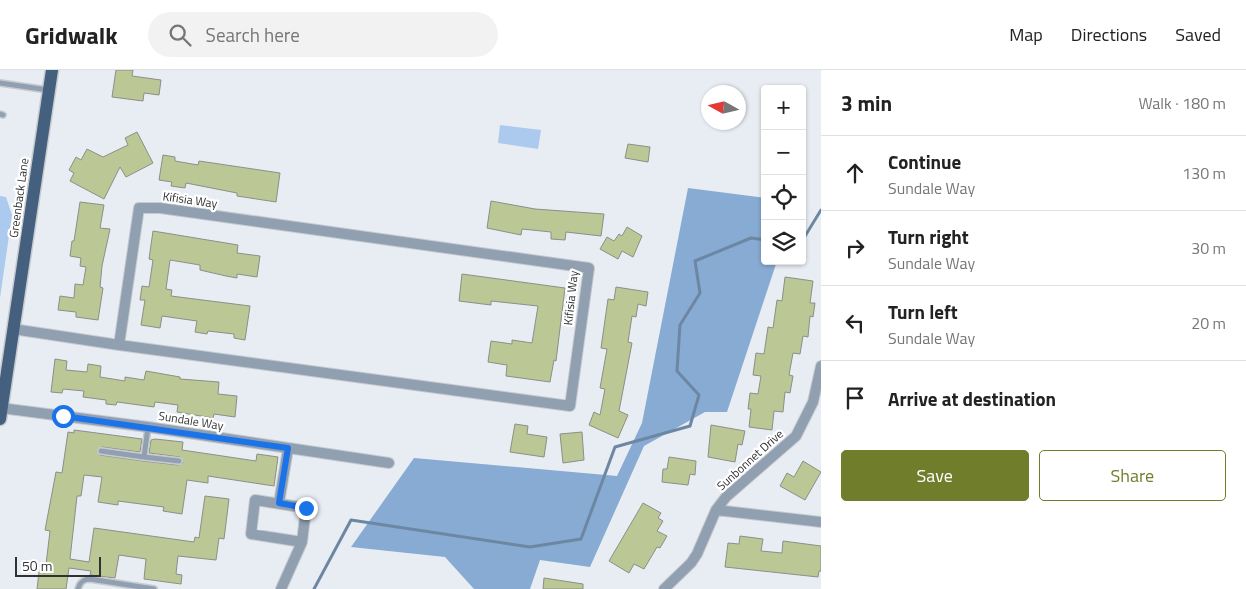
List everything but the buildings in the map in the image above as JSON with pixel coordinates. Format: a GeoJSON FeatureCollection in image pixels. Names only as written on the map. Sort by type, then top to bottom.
{"type":"FeatureCollection","features":[{"type":"Feature","properties":{"kind":"main road","name":"Greenback Lane"},"geometry":{"type":"LineString","coordinates":[[1,413],[52,70]]}},
{"type":"Feature","properties":{"kind":"street","name":"Kifisia Way"},"geometry":{"type":"LineString","coordinates":[[13,329],[119,345],[570,406],[589,268],[160,208],[139,208],[119,345]]}},
{"type":"Feature","properties":{"kind":"street","name":"Sunbonnet Drive"},"geometry":{"type":"LineString","coordinates":[[664,589],[691,563],[697,554],[716,510],[726,497],[796,436],[812,402],[821,366]]}},
{"type":"Feature","properties":{"kind":"street","name":"Sundale Way"},"geometry":{"type":"LineString","coordinates":[[1,413],[148,427],[389,463]]}},
{"type":"Feature","properties":{"kind":"street"},"geometry":{"type":"LineString","coordinates":[[279,503],[288,448]]}},
{"type":"Feature","properties":{"kind":"street"},"geometry":{"type":"LineString","coordinates":[[281,589],[302,542],[306,508],[255,500],[251,534],[302,542]]}},
{"type":"Feature","properties":{"kind":"street"},"geometry":{"type":"LineString","coordinates":[[716,510],[821,522]]}},
{"type":"Feature","properties":{"kind":"lane"},"geometry":{"type":"LineString","coordinates":[[0,83],[49,90]]}},
{"type":"Feature","properties":{"kind":"lane"},"geometry":{"type":"LineString","coordinates":[[144,457],[148,427]]}},
{"type":"Feature","properties":{"kind":"lane"},"geometry":{"type":"LineString","coordinates":[[101,451],[179,462]]}},
{"type":"Feature","properties":{"kind":"lane"},"geometry":{"type":"LineString","coordinates":[[78,589],[84,579],[90,579],[154,589]]}},
{"type":"Feature","properties":{"kind":"shaded area"},"geometry":{"type":"Polygon","coordinates":[[[500,125],[541,130],[538,149],[498,143],[500,125]]]}},
{"type":"Feature","properties":{"kind":"shaded area"},"geometry":{"type":"Polygon","coordinates":[[[688,188],[761,197],[761,265],[776,265],[727,412],[705,412],[644,446],[590,567],[540,560],[530,589],[474,589],[445,557],[351,547],[414,458],[617,476],[642,423],[688,188]]]}},
{"type":"Feature","properties":{"kind":"shaded area"},"geometry":{"type":"Polygon","coordinates":[[[0,196],[6,197],[12,215],[0,298],[0,196]]]}},
{"type":"Feature","properties":{"kind":"waterway"},"geometry":{"type":"LineString","coordinates":[[806,234],[821,210]]}},
{"type":"Feature","properties":{"kind":"waterway"},"geometry":{"type":"LineString","coordinates":[[314,589],[351,520],[530,547],[581,539],[615,447],[690,426],[699,395],[677,371],[680,325],[700,293],[695,261],[751,238],[761,239]]}},
{"type":"Feature","properties":{"kind":"route"},"geometry":{"type":"LineString","coordinates":[[63,416],[288,448],[279,503],[306,508]]}}]}
